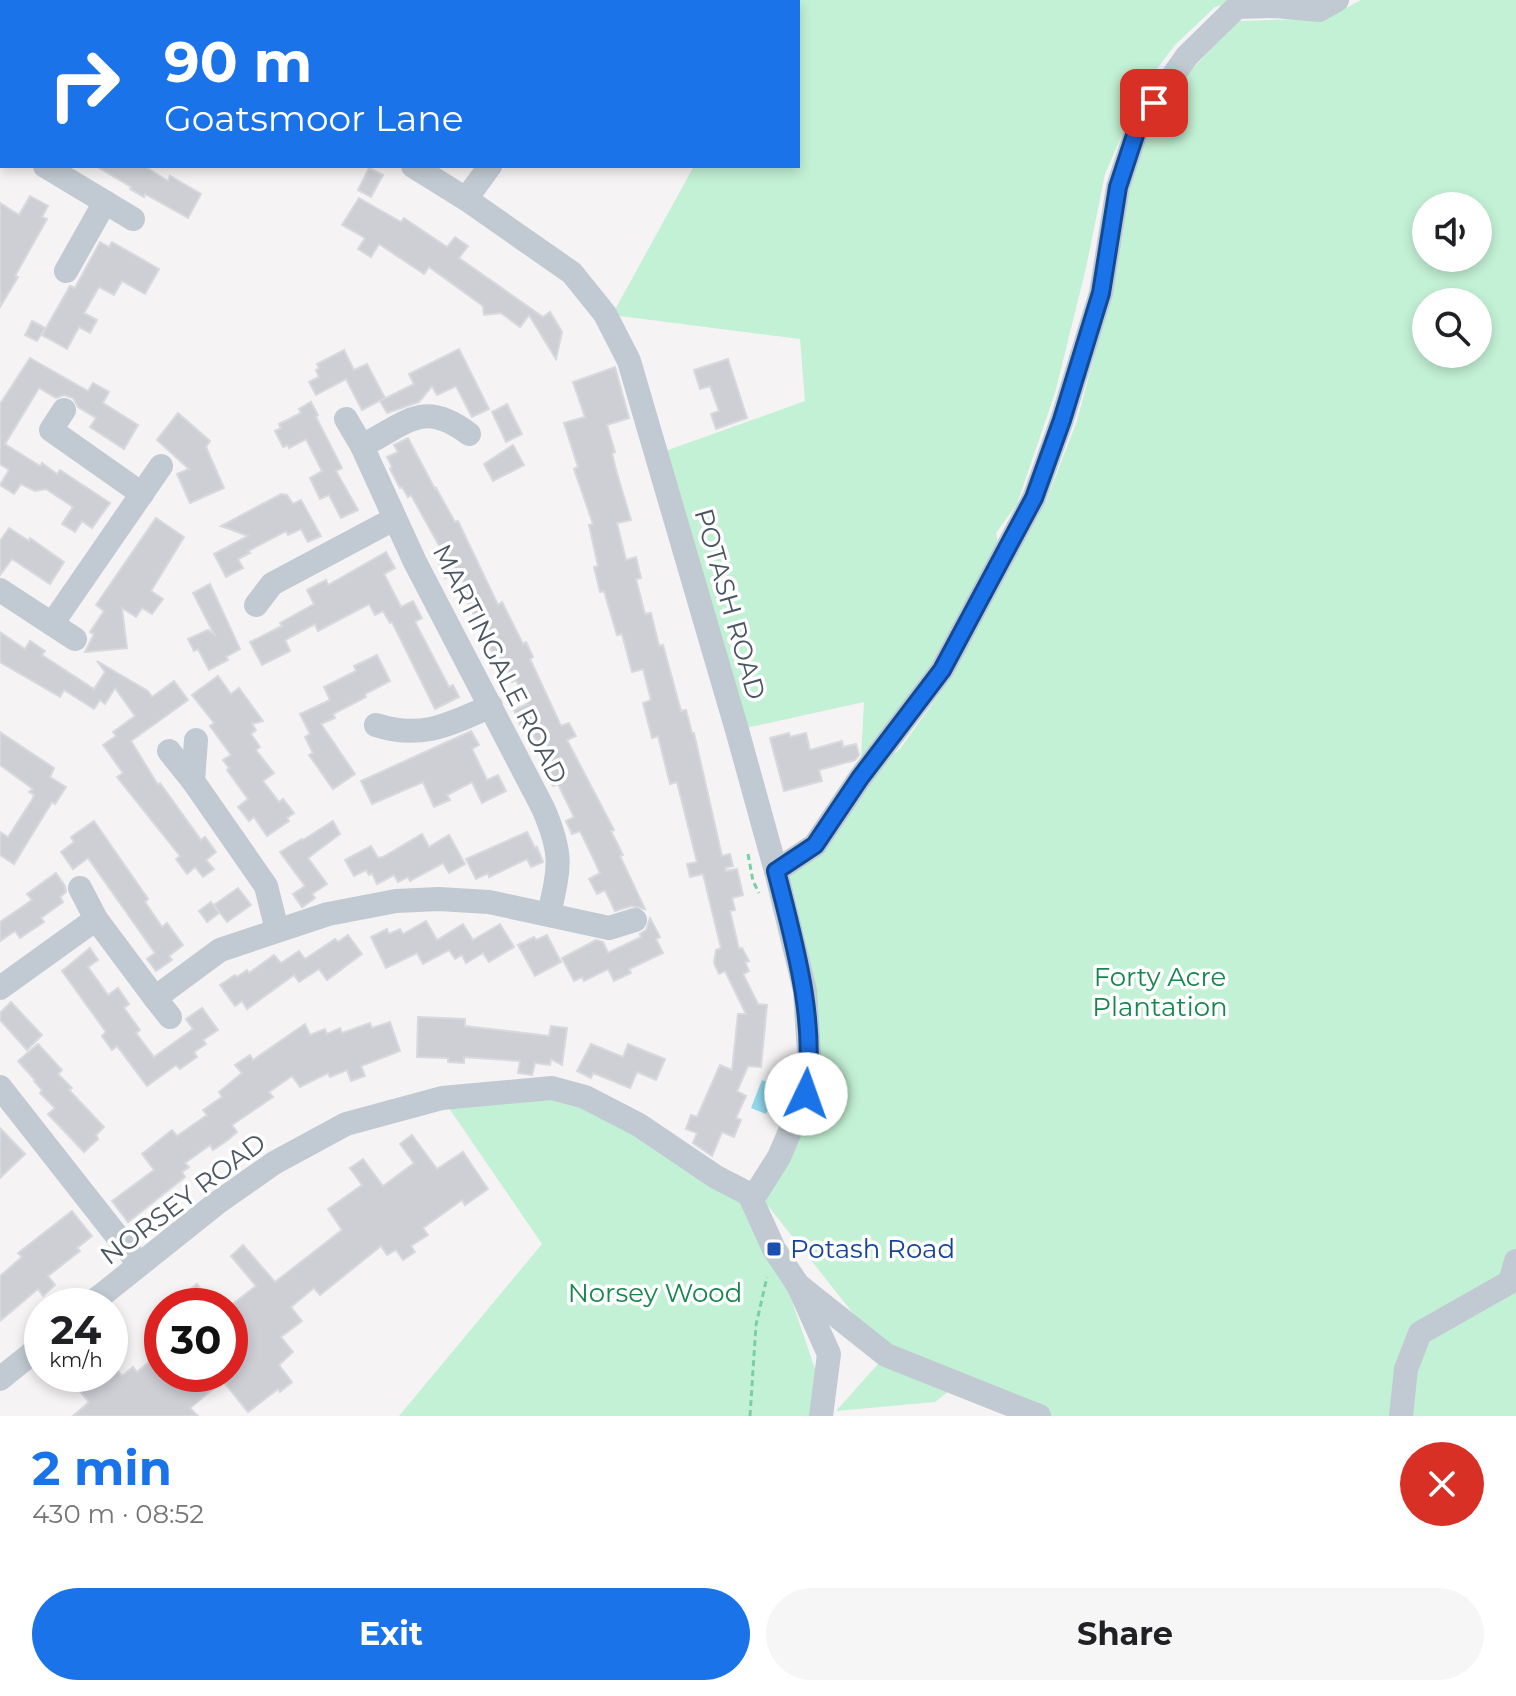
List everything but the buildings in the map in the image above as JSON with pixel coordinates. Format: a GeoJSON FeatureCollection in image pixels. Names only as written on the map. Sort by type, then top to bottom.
{"type":"FeatureCollection","features":[{"type":"Feature","properties":{"kind":"street"},"geometry":{"type":"LineString","coordinates":[[776,871],[815,845],[860,778],[942,670],[1034,498],[1101,293],[1118,187],[1138,126],[1187,56],[1237,7],[1276,6],[1319,10],[1337,0]]}},
{"type":"Feature","properties":{"kind":"street"},"geometry":{"type":"LineString","coordinates":[[48,168],[133,219]]}},
{"type":"Feature","properties":{"kind":"street","name":"POTASH ROAD"},"geometry":{"type":"LineString","coordinates":[[421,168],[447,175],[466,199],[572,273],[605,314],[629,361],[776,871],[805,991],[810,1069],[806,1094],[795,1125],[753,1193]]}},
{"type":"Feature","properties":{"kind":"street"},"geometry":{"type":"LineString","coordinates":[[466,199],[489,168]]}},
{"type":"Feature","properties":{"kind":"street"},"geometry":{"type":"LineString","coordinates":[[66,271],[105,202]]}},
{"type":"Feature","properties":{"kind":"street"},"geometry":{"type":"LineString","coordinates":[[362,446],[424,415],[442,417],[469,434]]}},
{"type":"Feature","properties":{"kind":"street","name":"MARTINGALE ROAD"},"geometry":{"type":"LineString","coordinates":[[346,419],[557,840],[560,859],[549,914]]}},
{"type":"Feature","properties":{"kind":"street"},"geometry":{"type":"LineString","coordinates":[[51,429],[142,494]]}},
{"type":"Feature","properties":{"kind":"street"},"geometry":{"type":"LineString","coordinates":[[52,624],[161,466]]}},
{"type":"Feature","properties":{"kind":"street"},"geometry":{"type":"LineString","coordinates":[[256,605],[272,584],[394,519]]}},
{"type":"Feature","properties":{"kind":"street"},"geometry":{"type":"LineString","coordinates":[[0,590],[75,639]]}},
{"type":"Feature","properties":{"kind":"street"},"geometry":{"type":"LineString","coordinates":[[376,725],[415,733],[441,728],[491,706]]}},
{"type":"Feature","properties":{"kind":"street"},"geometry":{"type":"LineString","coordinates":[[193,781],[196,740]]}},
{"type":"Feature","properties":{"kind":"street"},"geometry":{"type":"LineString","coordinates":[[169,751],[266,886],[277,930]]}},
{"type":"Feature","properties":{"kind":"street"},"geometry":{"type":"LineString","coordinates":[[80,888],[96,919],[162,1008],[220,950],[328,914],[396,901],[439,899],[489,902],[609,928],[635,920]]}},
{"type":"Feature","properties":{"kind":"street"},"geometry":{"type":"LineString","coordinates":[[0,988],[96,919]]}},
{"type":"Feature","properties":{"kind":"street","name":"NORSEY ROAD"},"geometry":{"type":"LineString","coordinates":[[110,1288],[217,1203],[298,1150],[346,1124],[442,1098],[552,1088],[585,1097],[639,1125],[716,1177],[753,1193]]}},
{"type":"Feature","properties":{"kind":"street"},"geometry":{"type":"LineString","coordinates":[[3,1098],[139,1264]]}},
{"type":"Feature","properties":{"kind":"street"},"geometry":{"type":"LineString","coordinates":[[753,1193],[774,1249],[798,1285],[829,1354],[821,1416]]}},
{"type":"Feature","properties":{"kind":"street"},"geometry":{"type":"LineString","coordinates":[[1401,1416],[1406,1369],[1420,1333],[1510,1282],[1516,1261]]}},
{"type":"Feature","properties":{"kind":"street"},"geometry":{"type":"LineString","coordinates":[[798,1285],[886,1355],[1039,1416]]}},
{"type":"Feature","properties":{"kind":"street"},"geometry":{"type":"LineString","coordinates":[[0,1379],[24,1360]]}},
{"type":"Feature","properties":{"kind":"path"},"geometry":{"type":"LineString","coordinates":[[750,1416],[756,1325],[774,1249]]}},
{"type":"Feature","properties":{"kind":"green space","name":"Forty Acre Plantation"},"geometry":{"type":"Polygon","coordinates":[[[800,0],[1243,0],[1215,7],[1175,45],[1143,87],[1105,174],[1055,393],[1017,504],[996,533],[1001,559],[863,776],[900,749],[952,676],[981,614],[1046,501],[1077,421],[1111,293],[1129,187],[1149,130],[1195,66],[1239,21],[1327,18],[1361,0],[1516,0],[1516,1416],[1039,1416],[958,1384],[935,1402],[836,1411],[886,1355],[757,1192],[806,1094],[805,991],[776,871],[860,778],[864,702],[737,730],[657,454],[805,401],[800,339],[612,315],[693,168],[800,168],[800,0]]]}},
{"type":"Feature","properties":{"kind":"green space","name":"Norsey Wood"},"geometry":{"type":"Polygon","coordinates":[[[552,1088],[747,1199],[774,1249],[824,1395],[821,1416],[399,1416],[542,1244],[442,1098],[552,1088]]]}},
{"type":"Feature","properties":{"kind":"water"},"geometry":{"type":"Polygon","coordinates":[[[762,1080],[777,1086],[766,1114],[751,1108],[762,1080]]]}},
{"type":"Feature","properties":{"kind":"place","name":"Potash Road"},"geometry":{"type":"Point","coordinates":[774,1249]}},
{"type":"Feature","properties":{"kind":"route"},"geometry":{"type":"LineString","coordinates":[[806,1094],[810,1069],[805,991],[776,871],[815,845],[860,778],[942,670],[1034,498],[1101,293],[1118,187],[1138,126],[1154,103]]}}]}
